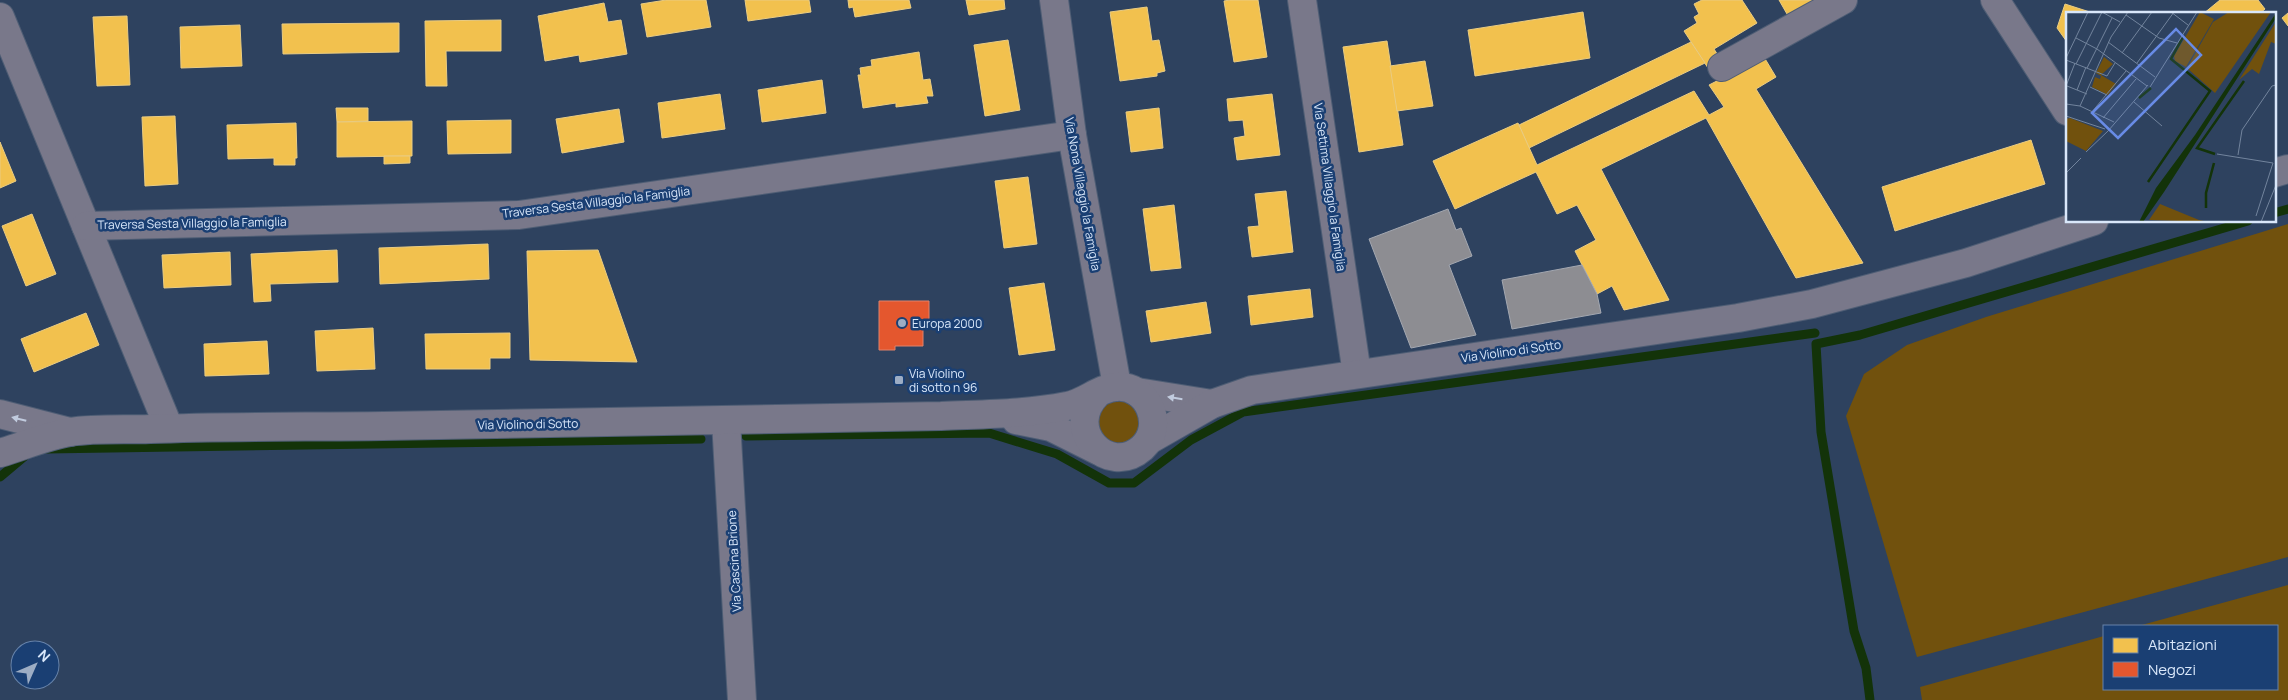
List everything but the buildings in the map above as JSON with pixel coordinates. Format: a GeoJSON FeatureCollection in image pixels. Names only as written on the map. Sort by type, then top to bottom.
{"type":"FeatureCollection","features":[{"type":"Feature","properties":{"kind":"street","name":"Via Nona Villaggio la Famiglia"},"geometry":{"type":"LineString","coordinates":[[1054,0],[1072,135],[1117,391]]}},
{"type":"Feature","properties":{"kind":"street","name":"Via Settima Villaggio la Famiglia"},"geometry":{"type":"LineString","coordinates":[[1302,0],[1357,374]]}},
{"type":"Feature","properties":{"kind":"street"},"geometry":{"type":"LineString","coordinates":[[1722,67],[1843,0]]}},
{"type":"Feature","properties":{"kind":"street"},"geometry":{"type":"LineString","coordinates":[[1995,0],[2066,109]]}},
{"type":"Feature","properties":{"kind":"street"},"geometry":{"type":"LineString","coordinates":[[0,17],[169,428]]}},
{"type":"Feature","properties":{"kind":"street","name":"Traversa Sesta Villaggio la Famiglia"},"geometry":{"type":"LineString","coordinates":[[86,226],[518,215],[1072,135]]}},
{"type":"Feature","properties":{"kind":"street","name":"Via Violino di Sotto"},"geometry":{"type":"LineString","coordinates":[[985,414],[1051,427],[1110,456],[1121,457],[1132,454],[1142,448],[1149,440],[1212,404],[1252,390],[1738,318],[1812,304],[1966,263],[2091,222]]}},
{"type":"Feature","properties":{"kind":"street","name":"Via Violino di Sotto"},"geometry":{"type":"LineString","coordinates":[[0,453],[71,432],[169,428],[726,421],[985,414],[1070,406],[1117,391],[1212,404]]}},
{"type":"Feature","properties":{"kind":"street"},"geometry":{"type":"LineString","coordinates":[[1099,451],[1086,434],[1085,412],[1090,402],[1117,391],[1151,408],[1153,429],[1149,440]]}},
{"type":"Feature","properties":{"kind":"street","name":"Via Violino di Sotto"},"geometry":{"type":"LineString","coordinates":[[0,414],[71,432]]}},
{"type":"Feature","properties":{"kind":"street","name":"Via Cascina Brione"},"geometry":{"type":"LineString","coordinates":[[726,421],[742,700]]}},
{"type":"Feature","properties":{"kind":"shaded area"},"geometry":{"type":"Polygon","coordinates":[[[2288,224],[2288,557],[1917,657],[1846,416],[1864,374],[1907,345],[1986,317],[2288,224]]]}},
{"type":"Feature","properties":{"kind":"shaded area"},"geometry":{"type":"Polygon","coordinates":[[[1119,401],[1134,407],[1140,422],[1134,437],[1119,443],[1104,437],[1098,422],[1104,407],[1119,401]]]}},
{"type":"Feature","properties":{"kind":"shaded area"},"geometry":{"type":"Polygon","coordinates":[[[2288,585],[2288,700],[1922,700],[1920,687],[2103,636],[2103,690],[2278,690],[2278,625],[2142,625],[2288,585]]]}},
{"type":"Feature","properties":{"kind":"waterway"},"geometry":{"type":"LineString","coordinates":[[2276,212],[2288,209]]}},
{"type":"Feature","properties":{"kind":"waterway"},"geometry":{"type":"LineString","coordinates":[[1870,700],[1866,668],[1854,631],[1821,432],[1816,344],[1860,335],[2245,222]]}},
{"type":"Feature","properties":{"kind":"waterway"},"geometry":{"type":"LineString","coordinates":[[746,436],[989,433],[1057,454],[1109,483],[1134,483],[1191,440],[1243,412],[1815,333]]}},
{"type":"Feature","properties":{"kind":"waterway"},"geometry":{"type":"LineString","coordinates":[[46,449],[701,439]]}},
{"type":"Feature","properties":{"kind":"waterway"},"geometry":{"type":"LineString","coordinates":[[0,477],[25,456]]}},
{"type":"Feature","properties":{"kind":"place","name":"Europa 2000"},"geometry":{"type":"Point","coordinates":[902,323]}},
{"type":"Feature","properties":{"kind":"place","name":"Via Violino di sotto n 96"},"geometry":{"type":"Point","coordinates":[899,380]}}]}
